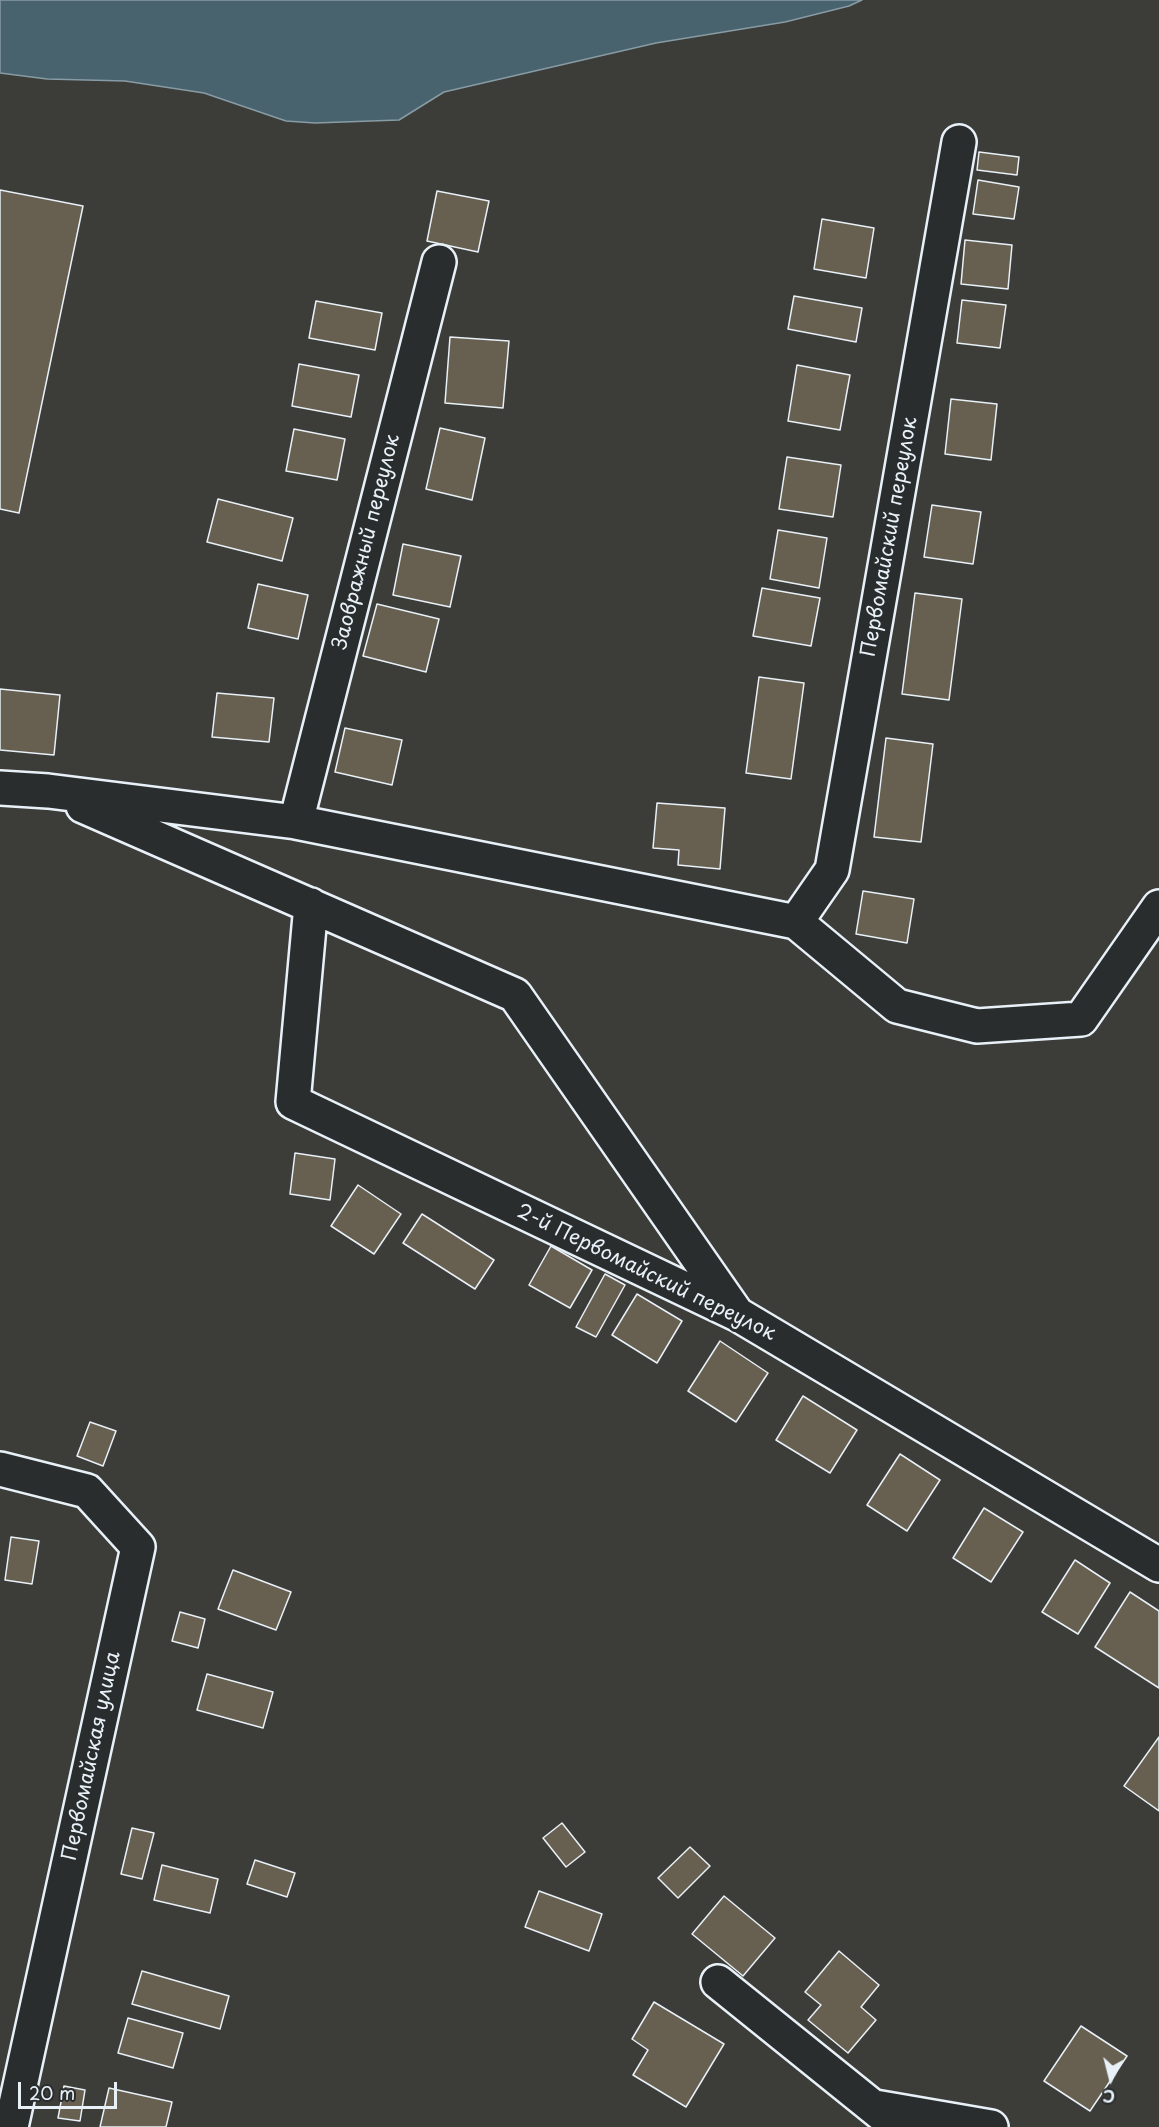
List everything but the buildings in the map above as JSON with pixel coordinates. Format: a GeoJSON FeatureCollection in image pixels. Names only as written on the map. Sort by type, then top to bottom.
{"type":"FeatureCollection","features":[{"type":"Feature","properties":{"kind":"street","name":"Первомайский переулок"},"geometry":{"type":"LineString","coordinates":[[796,922],[832,870],[959,142]]}},
{"type":"Feature","properties":{"kind":"street","name":"Заовражный переулок"},"geometry":{"type":"LineString","coordinates":[[296,822],[439,262]]}},
{"type":"Feature","properties":{"kind":"street"},"geometry":{"type":"LineString","coordinates":[[0,788],[48,791],[296,822],[796,922],[897,1006],[977,1026],[1081,1019],[1159,907]]}},
{"type":"Feature","properties":{"kind":"street"},"geometry":{"type":"LineString","coordinates":[[48,791],[515,995],[737,1314]]}},
{"type":"Feature","properties":{"kind":"street","name":"2-й Первомайский переулок"},"geometry":{"type":"LineString","coordinates":[[310,905],[293,1102],[737,1314],[1159,1564]]}},
{"type":"Feature","properties":{"kind":"street","name":"Первомайская улица"},"geometry":{"type":"LineString","coordinates":[[0,1469],[87,1491],[138,1546],[11,2127]]}},
{"type":"Feature","properties":{"kind":"street"},"geometry":{"type":"LineString","coordinates":[[718,1982],[886,2117],[991,2127]]}},
{"type":"Feature","properties":{"kind":"water"},"geometry":{"type":"Polygon","coordinates":[[[0,0],[862,0],[849,6],[785,22],[656,43],[444,92],[399,120],[315,123],[286,121],[204,93],[125,81],[47,79],[0,73],[0,0]]]}}]}
